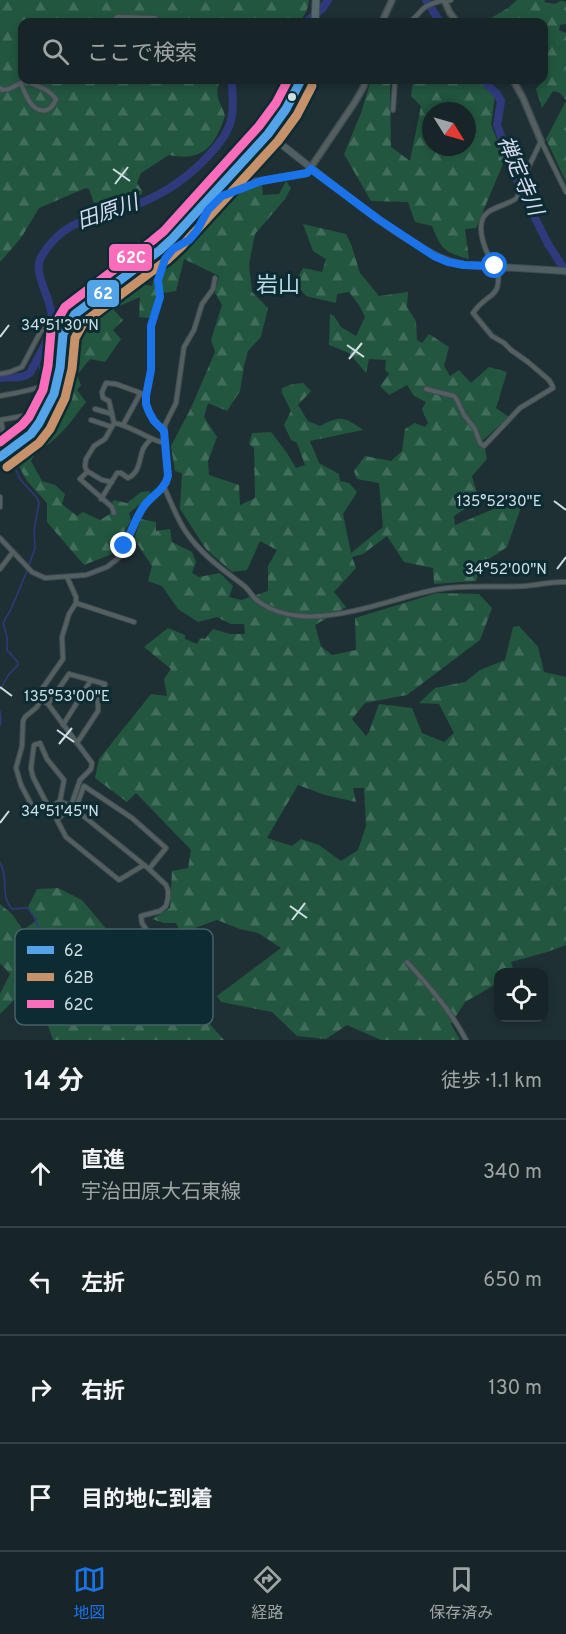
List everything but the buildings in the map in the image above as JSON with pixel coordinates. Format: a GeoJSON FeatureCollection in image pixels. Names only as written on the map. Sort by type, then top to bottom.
{"type":"FeatureCollection","features":[{"type":"Feature","properties":{"kind":"highway"},"geometry":{"type":"LineString","coordinates":[[315,18],[316,1]]}},
{"type":"Feature","properties":{"kind":"highway"},"geometry":{"type":"LineString","coordinates":[[3,455],[31,434],[54,394],[60,368],[59,334],[75,314],[160,250],[268,134],[291,101],[299,84]]}},
{"type":"Feature","properties":{"kind":"main road"},"geometry":{"type":"LineString","coordinates":[[268,134],[378,219],[434,256],[464,265],[563,270]]}},
{"type":"Feature","properties":{"kind":"street"},"geometry":{"type":"LineString","coordinates":[[384,18],[392,0]]}},
{"type":"Feature","properties":{"kind":"street"},"geometry":{"type":"LineString","coordinates":[[444,0],[454,18]]}},
{"type":"Feature","properties":{"kind":"street"},"geometry":{"type":"LineString","coordinates":[[415,18],[423,9],[444,0],[446,2],[452,0]]}},
{"type":"Feature","properties":{"kind":"street"},"geometry":{"type":"LineString","coordinates":[[116,18],[155,18]]}},
{"type":"Feature","properties":{"kind":"street"},"geometry":{"type":"LineString","coordinates":[[0,88],[9,89],[18,84]]}},
{"type":"Feature","properties":{"kind":"street"},"geometry":{"type":"LineString","coordinates":[[25,84],[28,100],[36,109],[43,111],[50,109],[56,99],[45,88],[30,84]]}},
{"type":"Feature","properties":{"kind":"street"},"geometry":{"type":"LineString","coordinates":[[221,185],[307,173],[364,84]]}},
{"type":"Feature","properties":{"kind":"street"},"geometry":{"type":"LineString","coordinates":[[393,110],[395,84]]}},
{"type":"Feature","properties":{"kind":"street"},"geometry":{"type":"LineString","coordinates":[[515,84],[566,192]]}},
{"type":"Feature","properties":{"kind":"street"},"geometry":{"type":"LineString","coordinates":[[426,388],[454,396],[475,429],[480,443],[484,446],[520,408],[553,388],[549,380],[528,362],[492,336],[473,313],[479,304],[494,294],[499,281],[498,269],[492,263],[483,242],[483,218],[489,211],[517,198],[523,179],[541,141]]}},
{"type":"Feature","properties":{"kind":"street"},"geometry":{"type":"LineString","coordinates":[[164,431],[149,412],[146,396],[151,370],[151,326],[160,297],[158,280],[165,259],[173,249],[189,240],[208,210],[222,196],[261,181]]}},
{"type":"Feature","properties":{"kind":"street"},"geometry":{"type":"LineString","coordinates":[[0,538],[32,572],[40,577],[86,575],[112,564],[120,557],[144,507],[167,483],[164,431],[176,403],[184,347],[194,330],[202,304],[213,289],[215,278]]}},
{"type":"Feature","properties":{"kind":"street"},"geometry":{"type":"LineString","coordinates":[[0,374],[22,367],[41,331],[44,329],[59,334]]}},
{"type":"Feature","properties":{"kind":"street"},"geometry":{"type":"LineString","coordinates":[[0,396],[48,384],[56,378]]}},
{"type":"Feature","properties":{"kind":"street"},"geometry":{"type":"LineString","coordinates":[[112,482],[102,480],[87,471],[85,461],[95,444],[103,440],[113,425],[109,401],[102,396],[104,387],[106,383],[116,384],[146,396]]}},
{"type":"Feature","properties":{"kind":"street"},"geometry":{"type":"LineString","coordinates":[[123,425],[140,394]]}},
{"type":"Feature","properties":{"kind":"street"},"geometry":{"type":"LineString","coordinates":[[95,409],[112,414]]}},
{"type":"Feature","properties":{"kind":"street"},"geometry":{"type":"LineString","coordinates":[[3,455],[0,420],[34,414]]}},
{"type":"Feature","properties":{"kind":"street"},"geometry":{"type":"LineString","coordinates":[[91,420],[123,425],[164,443]]}},
{"type":"Feature","properties":{"kind":"street"},"geometry":{"type":"LineString","coordinates":[[101,498],[119,473],[128,478],[133,476],[141,461],[142,451],[151,439]]}},
{"type":"Feature","properties":{"kind":"street"},"geometry":{"type":"LineString","coordinates":[[87,471],[80,479],[112,507],[114,513]]}},
{"type":"Feature","properties":{"kind":"street"},"geometry":{"type":"LineString","coordinates":[[164,488],[186,532],[217,566],[246,586],[256,601],[288,614],[320,616],[355,611],[437,589],[528,586],[547,582],[566,582]]}},
{"type":"Feature","properties":{"kind":"street"},"geometry":{"type":"LineString","coordinates":[[0,497],[0,507]]}},
{"type":"Feature","properties":{"kind":"street"},"geometry":{"type":"LineString","coordinates":[[0,569],[13,552]]}},
{"type":"Feature","properties":{"kind":"street"},"geometry":{"type":"LineString","coordinates":[[32,806],[21,785],[16,768],[22,746],[23,721],[37,707],[41,699],[42,688],[63,659],[62,637],[69,614],[76,603],[76,597],[66,577]]}},
{"type":"Feature","properties":{"kind":"street"},"geometry":{"type":"LineString","coordinates":[[76,603],[134,622]]}},
{"type":"Feature","properties":{"kind":"street"},"geometry":{"type":"LineString","coordinates":[[48,704],[69,674],[105,684],[98,701],[99,711],[76,743]]}},
{"type":"Feature","properties":{"kind":"street"},"geometry":{"type":"LineString","coordinates":[[63,725],[92,680]]}},
{"type":"Feature","properties":{"kind":"street"},"geometry":{"type":"LineString","coordinates":[[41,699],[48,704],[92,763],[91,769],[80,780],[71,806],[57,820],[66,837],[119,879],[147,867],[166,848],[132,818],[84,786],[75,810]]}},
{"type":"Feature","properties":{"kind":"street"},"geometry":{"type":"LineString","coordinates":[[37,743],[40,743],[47,759],[64,780],[60,801],[49,808],[33,777],[31,768],[34,745],[37,743]]}},
{"type":"Feature","properties":{"kind":"street"},"geometry":{"type":"LineString","coordinates":[[60,801],[71,806],[166,885],[168,898],[166,906],[141,916],[146,929]]}},
{"type":"Feature","properties":{"kind":"street"},"geometry":{"type":"LineString","coordinates":[[407,963],[433,992],[466,1040]]}},
{"type":"Feature","properties":{"kind":"green space"},"geometry":{"type":"Polygon","coordinates":[[[0,0],[309,0],[302,18],[18,18],[18,84],[219,84],[217,94],[225,116],[217,136],[199,154],[181,157],[169,155],[141,173],[137,183],[142,194],[108,208],[94,203],[89,189],[86,188],[39,208],[21,238],[0,262],[0,0]]]}},
{"type":"Feature","properties":{"kind":"green space"},"geometry":{"type":"Polygon","coordinates":[[[517,0],[545,0],[544,2],[555,4],[560,1],[566,2],[566,24],[560,25],[559,30],[566,33],[566,100],[560,93],[553,91],[542,108],[536,89],[540,84],[548,84],[548,18],[491,18],[517,0]]]}},
{"type":"Feature","properties":{"kind":"green space"},"geometry":{"type":"Polygon","coordinates":[[[370,84],[390,84],[391,147],[410,161],[421,106],[411,96],[412,84],[485,84],[495,95],[491,125],[505,159],[476,228],[465,229],[469,259],[454,255],[445,249],[432,226],[415,222],[408,202],[371,201],[344,154],[370,84]]]}},
{"type":"Feature","properties":{"kind":"green space"},"geometry":{"type":"Polygon","coordinates":[[[566,101],[566,182],[546,139],[566,101]]]}},
{"type":"Feature","properties":{"kind":"green space"},"geometry":{"type":"Polygon","coordinates":[[[286,181],[291,188],[285,199],[255,234],[249,264],[252,292],[268,308],[261,337],[248,351],[240,391],[227,411],[208,403],[204,417],[217,437],[208,461],[209,475],[239,485],[240,505],[255,498],[254,448],[249,444],[252,433],[271,432],[296,468],[305,465],[297,443],[291,440],[284,425],[291,411],[282,393],[282,388],[303,383],[311,391],[298,405],[308,421],[320,426],[342,419],[363,430],[310,441],[319,463],[339,474],[340,481],[349,483],[357,492],[343,514],[351,553],[383,527],[379,483],[357,479],[354,471],[365,456],[391,461],[402,451],[405,429],[415,423],[425,427],[428,423],[422,409],[426,402],[414,396],[407,385],[389,395],[380,386],[389,374],[385,370],[386,360],[369,359],[366,373],[349,353],[329,345],[330,314],[341,327],[356,336],[365,317],[349,292],[337,294],[336,303],[306,296],[295,283],[303,268],[322,272],[326,259],[313,251],[303,224],[346,234],[360,273],[379,296],[408,292],[407,307],[416,321],[417,340],[422,343],[429,334],[449,347],[444,366],[450,376],[459,370],[471,383],[489,367],[507,372],[496,408],[509,417],[483,440],[487,459],[472,476],[479,500],[454,516],[455,525],[525,496],[507,547],[483,563],[476,581],[434,584],[433,568],[404,562],[387,536],[363,554],[352,557],[356,568],[334,592],[346,607],[315,625],[321,646],[332,655],[356,650],[355,618],[437,593],[479,594],[492,608],[480,640],[407,695],[365,703],[352,719],[366,736],[379,704],[412,708],[422,733],[444,742],[454,733],[439,704],[419,703],[435,688],[465,682],[480,670],[505,660],[513,627],[519,626],[538,647],[544,672],[566,677],[566,945],[511,962],[513,968],[494,968],[494,985],[465,1002],[451,1024],[460,1040],[381,1040],[347,1025],[326,1039],[297,1036],[272,1012],[221,1002],[217,996],[281,948],[258,933],[217,920],[196,929],[179,929],[176,923],[164,923],[152,919],[170,908],[172,871],[188,868],[191,850],[136,793],[127,802],[95,778],[99,759],[151,694],[167,696],[164,679],[171,669],[144,647],[168,628],[185,635],[185,639],[197,644],[200,638],[205,639],[213,629],[230,634],[245,634],[244,624],[231,624],[217,617],[198,622],[178,609],[162,586],[148,581],[152,566],[134,539],[141,519],[156,522],[156,531],[170,529],[172,542],[192,552],[196,562],[192,573],[199,577],[220,573],[233,586],[229,597],[241,600],[268,591],[268,566],[277,550],[260,541],[247,570],[232,572],[206,549],[180,509],[182,473],[175,471],[171,446],[191,408],[215,352],[211,340],[222,305],[215,293],[219,276],[184,259],[176,291],[162,293],[150,318],[139,317],[140,297],[113,309],[123,320],[113,330],[121,339],[105,362],[90,359],[77,375],[81,385],[77,390],[86,402],[61,433],[38,451],[31,461],[42,481],[55,485],[65,494],[62,504],[77,516],[83,512],[100,520],[110,514],[113,500],[127,503],[141,492],[150,491],[149,497],[129,513],[131,520],[112,554],[84,565],[47,522],[47,503],[27,481],[12,454],[39,429],[62,380],[66,336],[73,326],[109,301],[122,287],[136,283],[152,286],[160,253],[203,211],[228,191],[262,185],[263,195],[279,194],[286,181]],[[298,785],[267,838],[292,846],[301,839],[319,845],[341,861],[358,850],[366,826],[364,788],[353,788],[356,802],[325,795],[298,785]]]}},
{"type":"Feature","properties":{"kind":"green space"},"geometry":{"type":"Polygon","coordinates":[[[58,888],[82,900],[106,929],[24,929],[37,920],[28,907],[37,889],[58,888]]]}},
{"type":"Feature","properties":{"kind":"green space"},"geometry":{"type":"Polygon","coordinates":[[[0,904],[12,914],[22,929],[15,929],[15,999],[0,1014],[0,994],[10,974],[0,963],[0,904]]]}},
{"type":"Feature","properties":{"kind":"green space"},"geometry":{"type":"Polygon","coordinates":[[[48,1025],[211,1025],[224,1040],[53,1040],[48,1025]]]}},
{"type":"Feature","properties":{"kind":"waterway","name":"田原川"},"geometry":{"type":"LineString","coordinates":[[311,18],[322,9],[328,0]]}},
{"type":"Feature","properties":{"kind":"waterway","name":"禅定寺川"},"geometry":{"type":"LineString","coordinates":[[426,0],[437,18]]}},
{"type":"Feature","properties":{"kind":"waterway","name":"田原川"},"geometry":{"type":"LineString","coordinates":[[0,378],[19,377],[30,373],[48,339],[52,318],[39,271],[39,263],[51,243],[61,233],[84,220],[148,200],[176,184],[201,163],[224,137],[231,122],[232,84]]}},
{"type":"Feature","properties":{"kind":"waterway","name":"禅定寺川"},"geometry":{"type":"LineString","coordinates":[[487,84],[501,101],[497,125],[521,190],[548,244],[566,272]]}},
{"type":"Feature","properties":{"kind":"waterway"},"geometry":{"type":"LineString","coordinates":[[7,446],[7,438],[25,432],[31,427],[35,421],[36,411],[47,399],[53,386],[42,375],[37,358]]}},
{"type":"Feature","properties":{"kind":"waterway"},"geometry":{"type":"LineString","coordinates":[[10,456],[20,479],[39,503],[34,530],[35,548],[29,565]]}},
{"type":"Feature","properties":{"kind":"waterway"},"geometry":{"type":"LineString","coordinates":[[0,690],[9,674],[18,665],[7,650],[7,637],[3,623],[27,571]]}},
{"type":"Feature","properties":{"kind":"waterway"},"geometry":{"type":"LineString","coordinates":[[0,711],[0,725]]}},
{"type":"Feature","properties":{"kind":"waterway"},"geometry":{"type":"LineString","coordinates":[[0,863],[3,868],[8,904],[12,909],[27,908],[33,915],[39,929]]}},
{"type":"Feature","properties":{"kind":"transit line","name":"62C"},"geometry":{"type":"LineString","coordinates":[[0,442],[29,417],[43,390],[51,331],[65,307],[164,231],[259,126],[276,103],[286,84]]}},
{"type":"Feature","properties":{"kind":"transit line","name":"62"},"geometry":{"type":"LineString","coordinates":[[0,457],[31,434],[39,423],[54,394],[60,368],[63,334],[75,314],[172,239],[268,134],[286,109],[299,84]]}},
{"type":"Feature","properties":{"kind":"transit line","name":"62B"},"geometry":{"type":"LineString","coordinates":[[7,467],[39,443],[50,429],[65,398],[72,369],[75,338],[84,322],[181,247],[278,141],[297,115],[312,86]]}},
{"type":"Feature","properties":{"kind":"district","name":"岩山"},"geometry":{"type":"Point","coordinates":[278,286]}},
{"type":"Feature","properties":{"kind":"route"},"geometry":{"type":"LineString","coordinates":[[124,546],[144,507],[164,488],[168,476],[164,431],[154,421],[146,404],[151,370],[151,326],[160,297],[158,280],[160,272],[165,259],[173,249],[189,240],[213,203],[222,196],[261,181],[307,173],[311,169],[378,219],[434,256],[464,265],[495,266]]}}]}
